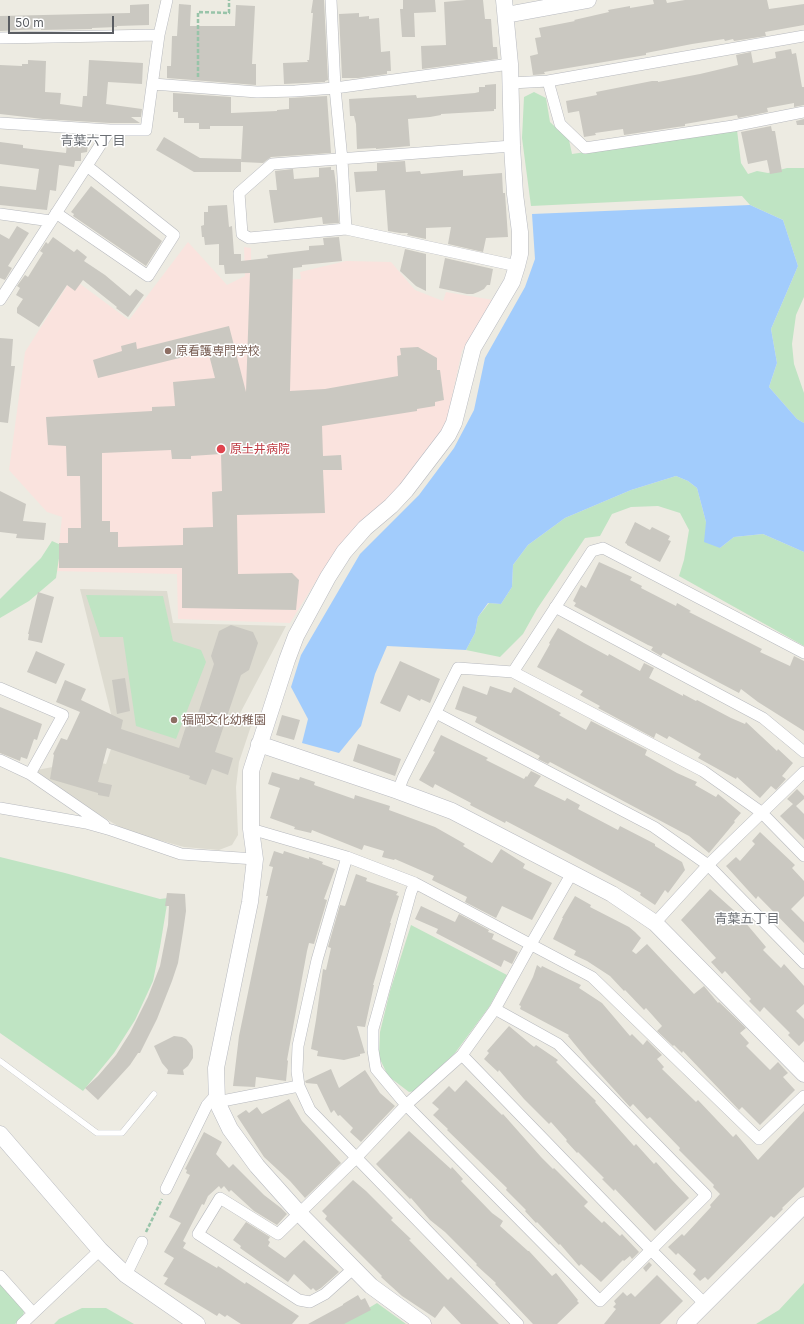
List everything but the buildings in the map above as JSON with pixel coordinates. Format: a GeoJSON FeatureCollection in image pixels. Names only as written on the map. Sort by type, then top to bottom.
{"type":"FeatureCollection","features":[{"type":"Feature","properties":{"kind":"street"},"geometry":{"type":"LineString","coordinates":[[0,123],[110,130],[146,130],[160,35],[167,0]]}},
{"type":"Feature","properties":{"kind":"street"},"geometry":{"type":"LineString","coordinates":[[331,0],[335,88],[342,160],[346,229]]}},
{"type":"Feature","properties":{"kind":"street"},"geometry":{"type":"LineString","coordinates":[[423,1324],[371,1286],[300,1213],[257,1166],[230,1129],[217,1099],[216,1068],[250,902],[255,859],[252,829],[251,771],[296,636],[328,577],[344,552],[364,528],[392,506],[406,490],[448,434],[454,423],[473,348],[512,282],[520,254],[520,232],[515,194],[510,64],[505,8],[588,0]]}},
{"type":"Feature","properties":{"kind":"street"},"geometry":{"type":"LineString","coordinates":[[0,38],[160,35]]}},
{"type":"Feature","properties":{"kind":"street"},"geometry":{"type":"LineString","coordinates":[[511,83],[548,81],[804,36]]}},
{"type":"Feature","properties":{"kind":"street"},"geometry":{"type":"LineString","coordinates":[[153,84],[257,92],[295,91],[335,88],[510,64]]}},
{"type":"Feature","properties":{"kind":"street"},"geometry":{"type":"LineString","coordinates":[[548,81],[560,124],[585,148],[733,126],[804,112]]}},
{"type":"Feature","properties":{"kind":"street"},"geometry":{"type":"LineString","coordinates":[[0,300],[110,130]]}},
{"type":"Feature","properties":{"kind":"street"},"geometry":{"type":"LineString","coordinates":[[512,146],[342,160],[272,164],[239,193],[242,234],[249,238],[346,229],[517,266]]}},
{"type":"Feature","properties":{"kind":"street"},"geometry":{"type":"LineString","coordinates":[[0,214],[54,217],[148,276],[174,235],[87,166]]}},
{"type":"Feature","properties":{"kind":"street"},"geometry":{"type":"LineString","coordinates":[[513,672],[592,551],[602,548],[804,653]]}},
{"type":"Feature","properties":{"kind":"street"},"geometry":{"type":"LineString","coordinates":[[555,607],[763,718],[804,752]]}},
{"type":"Feature","properties":{"kind":"street"},"geometry":{"type":"LineString","coordinates":[[398,791],[403,778],[458,668],[513,672],[704,771],[761,812],[804,856]]}},
{"type":"Feature","properties":{"kind":"street"},"geometry":{"type":"LineString","coordinates":[[0,688],[63,715],[30,774]]}},
{"type":"Feature","properties":{"kind":"street"},"geometry":{"type":"LineString","coordinates":[[436,713],[654,827],[708,865],[804,963]]}},
{"type":"Feature","properties":{"kind":"street"},"geometry":{"type":"LineString","coordinates":[[259,744],[452,811],[612,894],[655,923],[804,1074]]}},
{"type":"Feature","properties":{"kind":"street"},"geometry":{"type":"LineString","coordinates":[[0,760],[30,774],[111,830]]}},
{"type":"Feature","properties":{"kind":"street"},"geometry":{"type":"LineString","coordinates":[[655,923],[708,865],[804,772]]}},
{"type":"Feature","properties":{"kind":"street"},"geometry":{"type":"LineString","coordinates":[[0,808],[86,823],[181,854],[255,859]]}},
{"type":"Feature","properties":{"kind":"street"},"geometry":{"type":"LineString","coordinates":[[252,829],[347,858],[415,883],[592,977],[759,1139],[804,1096]]}},
{"type":"Feature","properties":{"kind":"street"},"geometry":{"type":"LineString","coordinates":[[347,858],[316,960],[298,1046],[296,1071],[299,1086],[310,1110],[518,1324]]}},
{"type":"Feature","properties":{"kind":"street"},"geometry":{"type":"LineString","coordinates":[[354,1268],[325,1294],[310,1302],[299,1300],[198,1234],[220,1198],[278,1234],[300,1213],[356,1158],[406,1105],[462,1055],[495,1010],[572,873]]}},
{"type":"Feature","properties":{"kind":"street"},"geometry":{"type":"LineString","coordinates":[[415,883],[411,892],[373,1029],[373,1050],[376,1069],[406,1105],[600,1301],[650,1249],[706,1195],[558,1044],[495,1010]]}},
{"type":"Feature","properties":{"kind":"street"},"geometry":{"type":"LineString","coordinates":[[462,1055],[705,1304]]}},
{"type":"Feature","properties":{"kind":"street"},"geometry":{"type":"LineString","coordinates":[[166,1189],[207,1105],[217,1099],[299,1086]]}},
{"type":"Feature","properties":{"kind":"street"},"geometry":{"type":"LineString","coordinates":[[0,1134],[100,1250],[126,1275],[197,1324]]}},
{"type":"Feature","properties":{"kind":"street"},"geometry":{"type":"LineString","coordinates":[[685,1324],[804,1205]]}},
{"type":"Feature","properties":{"kind":"street"},"geometry":{"type":"LineString","coordinates":[[126,1275],[142,1242]]}},
{"type":"Feature","properties":{"kind":"street"},"geometry":{"type":"LineString","coordinates":[[22,1324],[100,1250]]}},
{"type":"Feature","properties":{"kind":"street"},"geometry":{"type":"LineString","coordinates":[[0,1276],[33,1313]]}},
{"type":"Feature","properties":{"kind":"lane"},"geometry":{"type":"LineString","coordinates":[[0,1061],[97,1133],[122,1133],[154,1094]]}},
{"type":"Feature","properties":{"kind":"path"},"geometry":{"type":"LineString","coordinates":[[198,87],[198,12],[229,13],[229,0]]}},
{"type":"Feature","properties":{"kind":"path"},"geometry":{"type":"LineString","coordinates":[[142,1242],[166,1189]]}},
{"type":"Feature","properties":{"kind":"shaded area","name":"原土井病院"},"geometry":{"type":"Polygon","coordinates":[[[188,242],[227,285],[245,276],[244,247],[251,248],[251,281],[301,279],[300,272],[346,261],[391,262],[415,290],[443,301],[446,292],[493,300],[462,351],[445,428],[396,495],[353,530],[318,578],[290,623],[178,619],[177,574],[56,571],[62,517],[47,512],[9,470],[25,352],[72,278],[129,320],[188,242]]]}},
{"type":"Feature","properties":{"kind":"shaded area","name":"福岡文化幼稚園"},"geometry":{"type":"Polygon","coordinates":[[[80,589],[167,591],[173,623],[286,626],[236,721],[251,726],[239,762],[236,787],[238,835],[232,845],[219,850],[184,847],[126,831],[41,779],[37,770],[58,766],[79,758],[106,764],[114,740],[112,718],[80,589]]]}},
{"type":"Feature","properties":{"kind":"green space"},"geometry":{"type":"Polygon","coordinates":[[[534,92],[546,98],[550,122],[569,140],[572,154],[737,130],[741,163],[748,174],[757,171],[768,173],[787,168],[804,168],[804,297],[796,315],[792,344],[794,364],[804,393],[804,423],[797,419],[769,387],[777,363],[771,329],[798,266],[783,220],[750,205],[742,196],[531,206],[522,138],[524,97],[534,92]]]}},
{"type":"Feature","properties":{"kind":"green space"},"geometry":{"type":"Polygon","coordinates":[[[676,476],[688,481],[697,488],[706,522],[720,548],[734,537],[763,534],[804,552],[804,646],[679,576],[684,560],[689,530],[680,513],[658,506],[631,507],[612,514],[600,536],[585,538],[537,609],[523,634],[500,657],[466,650],[475,633],[478,617],[489,603],[501,604],[512,587],[513,565],[528,545],[565,518],[631,490],[676,476]]]}},
{"type":"Feature","properties":{"kind":"green space"},"geometry":{"type":"Polygon","coordinates":[[[52,541],[61,545],[56,578],[29,601],[0,618],[0,599],[41,558],[52,541]]]}},
{"type":"Feature","properties":{"kind":"green space"},"geometry":{"type":"Polygon","coordinates":[[[86,595],[163,596],[173,641],[201,650],[206,662],[176,739],[136,726],[123,637],[100,637],[86,595]]]}},
{"type":"Feature","properties":{"kind":"green space"},"geometry":{"type":"Polygon","coordinates":[[[0,857],[160,899],[168,898],[153,981],[135,1020],[114,1053],[83,1091],[0,1033],[0,857]]]}},
{"type":"Feature","properties":{"kind":"green space"},"geometry":{"type":"Polygon","coordinates":[[[411,925],[507,975],[489,1007],[455,1053],[415,1091],[409,1092],[388,1076],[379,1057],[380,1032],[390,991],[411,925]]]}},
{"type":"Feature","properties":{"kind":"green space"},"geometry":{"type":"Polygon","coordinates":[[[804,1283],[804,1324],[756,1324],[779,1310],[804,1283]]]}},
{"type":"Feature","properties":{"kind":"green space"},"geometry":{"type":"Polygon","coordinates":[[[0,1284],[24,1311],[23,1317],[15,1324],[0,1324],[0,1284]]]}},
{"type":"Feature","properties":{"kind":"green space"},"geometry":{"type":"Polygon","coordinates":[[[377,1303],[406,1324],[342,1324],[377,1303]]]}},
{"type":"Feature","properties":{"kind":"green space"},"geometry":{"type":"Polygon","coordinates":[[[82,1308],[106,1308],[134,1324],[54,1324],[59,1319],[82,1308]]]}},
{"type":"Feature","properties":{"kind":"water"},"geometry":{"type":"Polygon","coordinates":[[[750,205],[783,220],[798,266],[771,329],[777,363],[769,387],[797,419],[804,423],[804,552],[763,534],[734,537],[720,548],[704,542],[706,522],[697,488],[688,481],[676,476],[631,490],[565,518],[528,545],[513,565],[512,587],[501,604],[488,603],[478,617],[475,633],[466,650],[387,646],[375,674],[361,726],[339,753],[302,743],[308,719],[291,687],[301,655],[360,554],[419,495],[454,448],[474,410],[485,358],[525,287],[535,259],[532,214],[750,205]]]}},
{"type":"Feature","properties":{"kind":"place","name":"原看護専門学校"},"geometry":{"type":"Point","coordinates":[168,351]}},
{"type":"Feature","properties":{"kind":"place","name":"原土井病院"},"geometry":{"type":"Point","coordinates":[221,449]}},
{"type":"Feature","properties":{"kind":"place","name":"福岡文化幼稚園"},"geometry":{"type":"Point","coordinates":[174,720]}},
{"type":"Feature","properties":{"kind":"district","name":"青葉六丁目"},"geometry":{"type":"Point","coordinates":[93,141]}},
{"type":"Feature","properties":{"kind":"district","name":"青葉五丁目"},"geometry":{"type":"Point","coordinates":[747,919]}}]}
